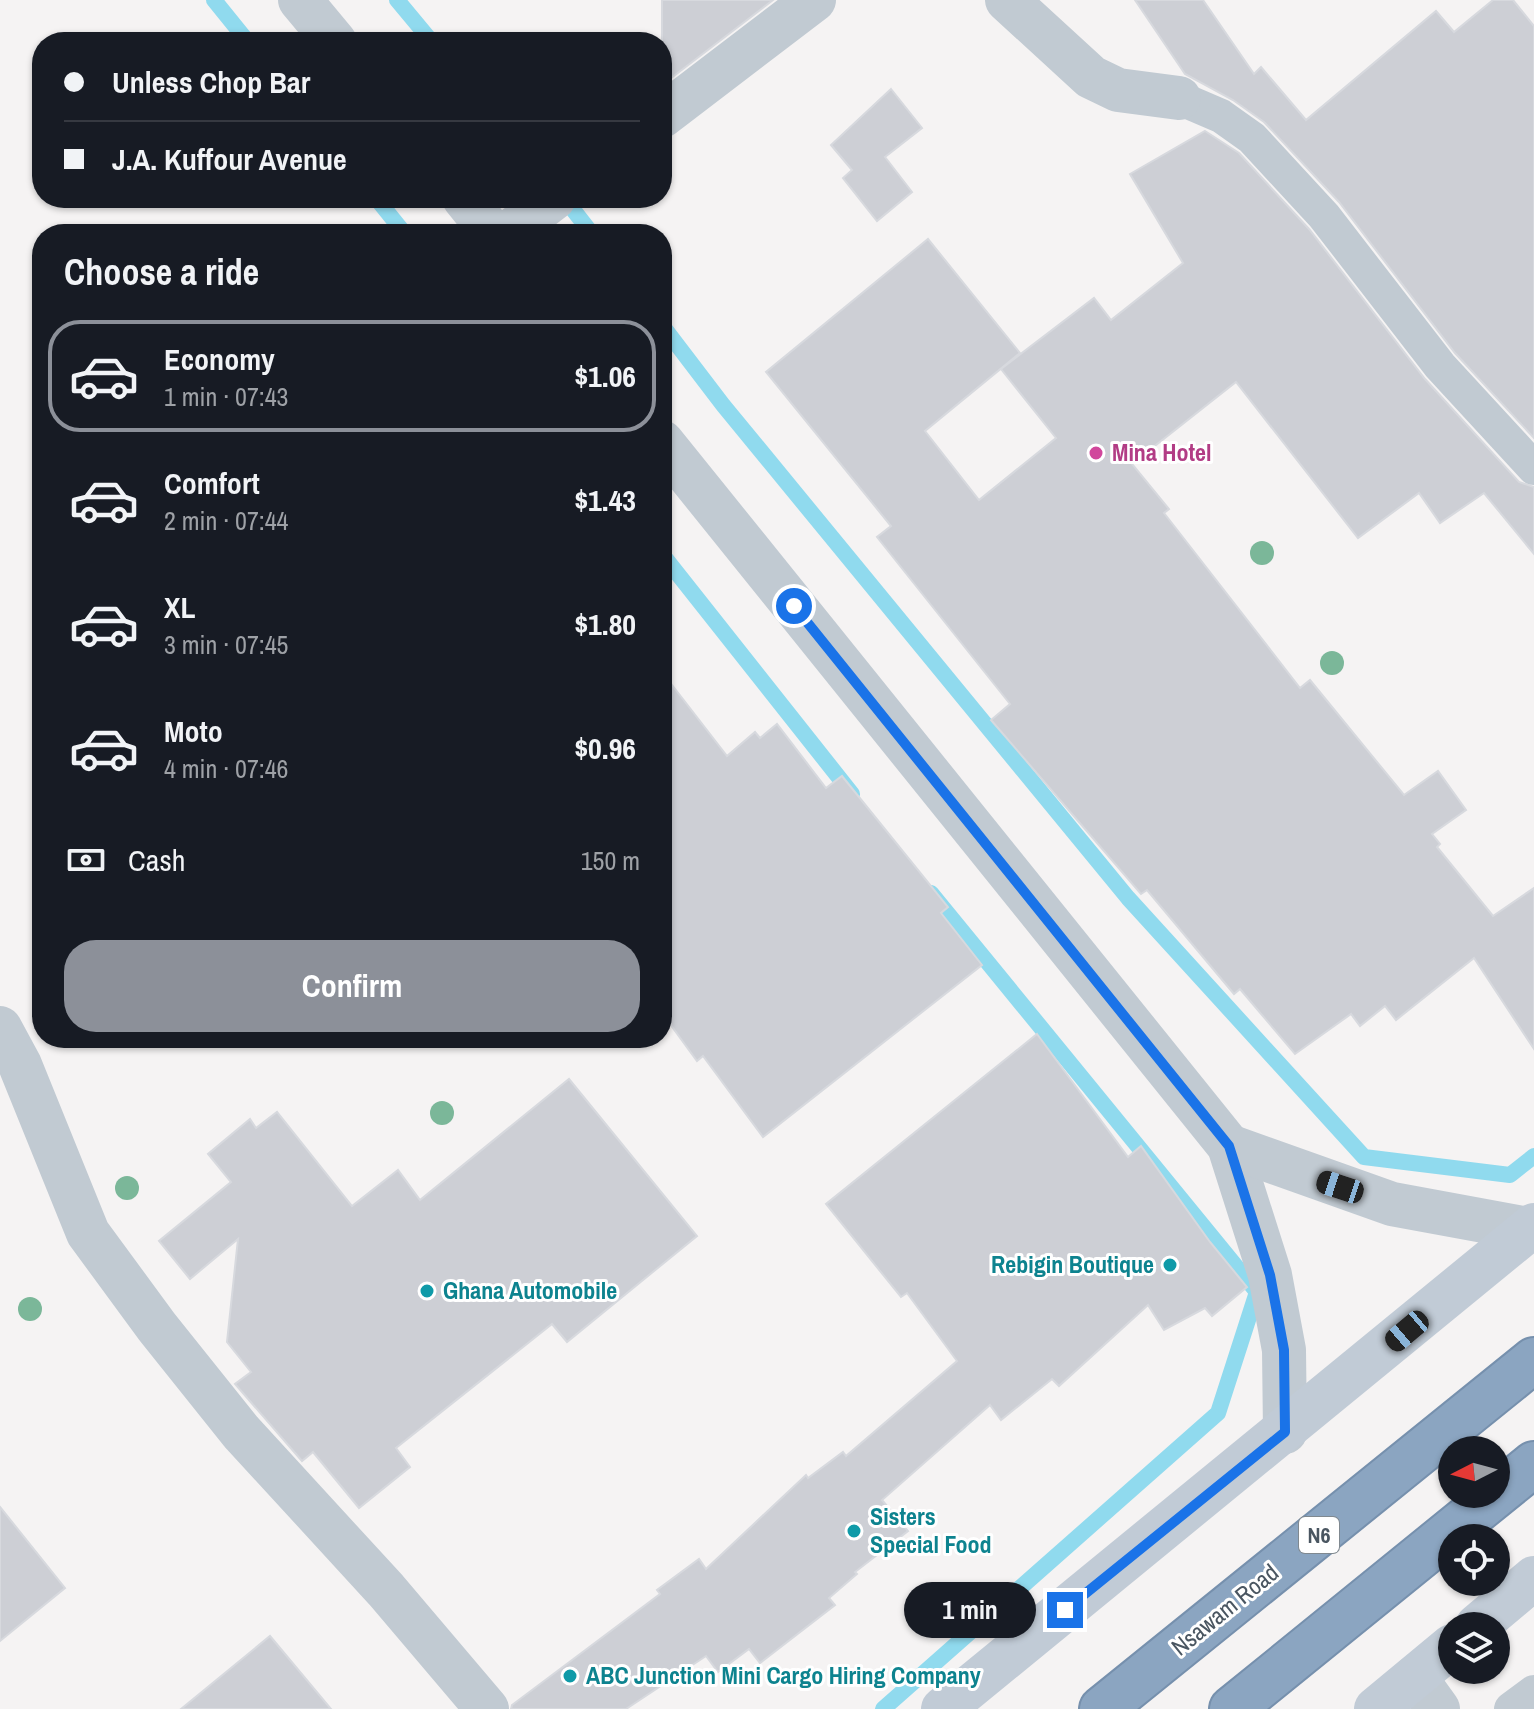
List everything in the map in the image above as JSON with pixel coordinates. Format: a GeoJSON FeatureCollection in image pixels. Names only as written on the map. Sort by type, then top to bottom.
{"type":"FeatureCollection","features":[{"type":"Feature","properties":{"kind":"highway","name":"Nsawam Road"},"geometry":{"type":"LineString","coordinates":[[1102,1709],[1534,1360]]}},
{"type":"Feature","properties":{"kind":"highway"},"geometry":{"type":"LineString","coordinates":[[1232,1709],[1534,1464]]}},
{"type":"Feature","properties":{"kind":"main road"},"geometry":{"type":"LineString","coordinates":[[943,1709],[1285,1432],[1531,1227]]}},
{"type":"Feature","properties":{"kind":"main road"},"geometry":{"type":"LineString","coordinates":[[1494,1612],[1534,1578]]}},
{"type":"Feature","properties":{"kind":"main road"},"geometry":{"type":"LineString","coordinates":[[1376,1709],[1426,1693],[1438,1671]]}},
{"type":"Feature","properties":{"kind":"street"},"geometry":{"type":"LineString","coordinates":[[300,0],[327,32]]}},
{"type":"Feature","properties":{"kind":"street"},"geometry":{"type":"LineString","coordinates":[[672,108],[814,0]]}},
{"type":"Feature","properties":{"kind":"street"},"geometry":{"type":"LineString","coordinates":[[1007,0],[1091,77],[1118,90],[1179,98]]}},
{"type":"Feature","properties":{"kind":"street"},"geometry":{"type":"LineString","coordinates":[[472,208],[485,224]]}},
{"type":"Feature","properties":{"kind":"street"},"geometry":{"type":"LineString","coordinates":[[520,224],[541,208]]}},
{"type":"Feature","properties":{"kind":"street"},"geometry":{"type":"LineString","coordinates":[[672,454],[1229,1146],[1270,1275],[1284,1350],[1285,1432]]}},
{"type":"Feature","properties":{"kind":"street"},"geometry":{"type":"LineString","coordinates":[[0,1028],[26,1079],[88,1233],[157,1327],[241,1432],[376,1579],[487,1709]]}},
{"type":"Feature","properties":{"kind":"street"},"geometry":{"type":"LineString","coordinates":[[1229,1146],[1392,1204],[1531,1227]]}},
{"type":"Feature","properties":{"kind":"lane"},"geometry":{"type":"LineString","coordinates":[[1179,98],[1221,116],[1252,138],[1324,216],[1440,366],[1534,468]]}},
{"type":"Feature","properties":{"kind":"lane"},"geometry":{"type":"LineString","coordinates":[[1511,1709],[1534,1692]]}},
{"type":"Feature","properties":{"kind":"building"},"geometry":{"type":"Polygon","coordinates":[[[662,0],[773,0],[672,77],[672,32],[662,32],[662,0]]]}},
{"type":"Feature","properties":{"kind":"building"},"geometry":{"type":"Polygon","coordinates":[[[1135,0],[1203,0],[1254,74],[1261,67],[1306,120],[1436,11],[1454,32],[1493,0],[1513,0],[1534,26],[1534,438],[1455,353],[1339,202],[1264,122],[1233,100],[1185,74],[1135,0]]]}},
{"type":"Feature","properties":{"kind":"building"},"geometry":{"type":"Polygon","coordinates":[[[891,89],[922,128],[885,157],[912,192],[877,221],[843,178],[852,170],[831,145],[891,89]]]}},
{"type":"Feature","properties":{"kind":"building"},"geometry":{"type":"Polygon","coordinates":[[[1205,131],[1239,153],[1309,229],[1425,379],[1519,482],[1534,487],[1534,554],[1484,493],[1440,523],[1419,493],[1358,538],[1236,382],[1132,464],[1169,509],[1164,513],[1300,688],[1310,680],[1404,795],[1438,771],[1466,810],[1432,834],[1440,844],[1437,847],[1493,916],[1534,888],[1534,1049],[1474,958],[1396,1020],[1385,1006],[1360,1026],[1351,1014],[1295,1054],[1240,989],[1234,994],[1147,890],[1141,894],[991,720],[1010,704],[877,537],[891,526],[766,372],[928,239],[1020,353],[925,431],[979,500],[1056,438],[1001,369],[1094,298],[1111,320],[1183,263],[1130,174],[1205,131]]]}},
{"type":"Feature","properties":{"kind":"building"},"geometry":{"type":"Polygon","coordinates":[[[672,685],[727,756],[755,732],[760,738],[777,724],[826,788],[842,776],[948,907],[941,913],[982,965],[763,1137],[703,1056],[697,1061],[672,1027],[672,685]]]}},
{"type":"Feature","properties":{"kind":"building"},"geometry":{"type":"Polygon","coordinates":[[[1037,1034],[1128,1157],[1141,1146],[1210,1242],[1247,1287],[1212,1316],[1205,1308],[1164,1330],[1148,1305],[1059,1386],[1052,1379],[1001,1420],[990,1405],[882,1500],[908,1531],[855,1572],[857,1574],[829,1598],[835,1605],[760,1663],[749,1649],[718,1672],[706,1656],[626,1709],[511,1709],[512,1705],[660,1594],[657,1590],[699,1559],[706,1569],[806,1475],[808,1478],[843,1452],[846,1456],[957,1361],[907,1293],[901,1297],[826,1204],[1037,1034]]]}},
{"type":"Feature","properties":{"kind":"building"},"geometry":{"type":"Polygon","coordinates":[[[569,1079],[697,1236],[567,1342],[552,1324],[396,1448],[410,1467],[359,1508],[313,1452],[302,1461],[235,1384],[251,1372],[227,1342],[238,1239],[190,1279],[159,1241],[231,1182],[208,1154],[250,1119],[256,1128],[277,1112],[352,1206],[398,1170],[420,1200],[569,1079]]]}},
{"type":"Feature","properties":{"kind":"building"},"geometry":{"type":"Polygon","coordinates":[[[0,1507],[65,1588],[0,1641],[0,1507]]]}},
{"type":"Feature","properties":{"kind":"building"},"geometry":{"type":"Polygon","coordinates":[[[270,1636],[331,1709],[181,1709],[270,1636]]]}},
{"type":"Feature","properties":{"kind":"waterway"},"geometry":{"type":"LineString","coordinates":[[214,0],[240,32]]}},
{"type":"Feature","properties":{"kind":"waterway"},"geometry":{"type":"LineString","coordinates":[[397,0],[424,32]]}},
{"type":"Feature","properties":{"kind":"waterway"},"geometry":{"type":"LineString","coordinates":[[384,208],[397,224]]}},
{"type":"Feature","properties":{"kind":"waterway"},"geometry":{"type":"LineString","coordinates":[[572,208],[584,224]]}},
{"type":"Feature","properties":{"kind":"waterway"},"geometry":{"type":"LineString","coordinates":[[672,338],[723,405],[1128,898],[1364,1157],[1510,1175],[1534,1156]]}},
{"type":"Feature","properties":{"kind":"waterway"},"geometry":{"type":"LineString","coordinates":[[672,567],[852,794]]}},
{"type":"Feature","properties":{"kind":"waterway"},"geometry":{"type":"LineString","coordinates":[[883,1709],[1218,1413],[1257,1292],[931,893]]}},
{"type":"Feature","properties":{"kind":"place","name":"Mina Hotel"},"geometry":{"type":"Point","coordinates":[1096,453]}},
{"type":"Feature","properties":{"kind":"place","name":"Rebigin Boutique"},"geometry":{"type":"Point","coordinates":[1170,1265]}},
{"type":"Feature","properties":{"kind":"place","name":"Ghana Automobile"},"geometry":{"type":"Point","coordinates":[427,1291]}},
{"type":"Feature","properties":{"kind":"place","name":"Sisters Special Food"},"geometry":{"type":"Point","coordinates":[854,1531]}},
{"type":"Feature","properties":{"kind":"place","name":"ABC Junction Mini Cargo Hiring Company"},"geometry":{"type":"Point","coordinates":[570,1676]}},
{"type":"Feature","properties":{"kind":"route"},"geometry":{"type":"LineString","coordinates":[[794,606],[1229,1146],[1270,1275],[1284,1350],[1285,1432],[1065,1610]]}}]}
